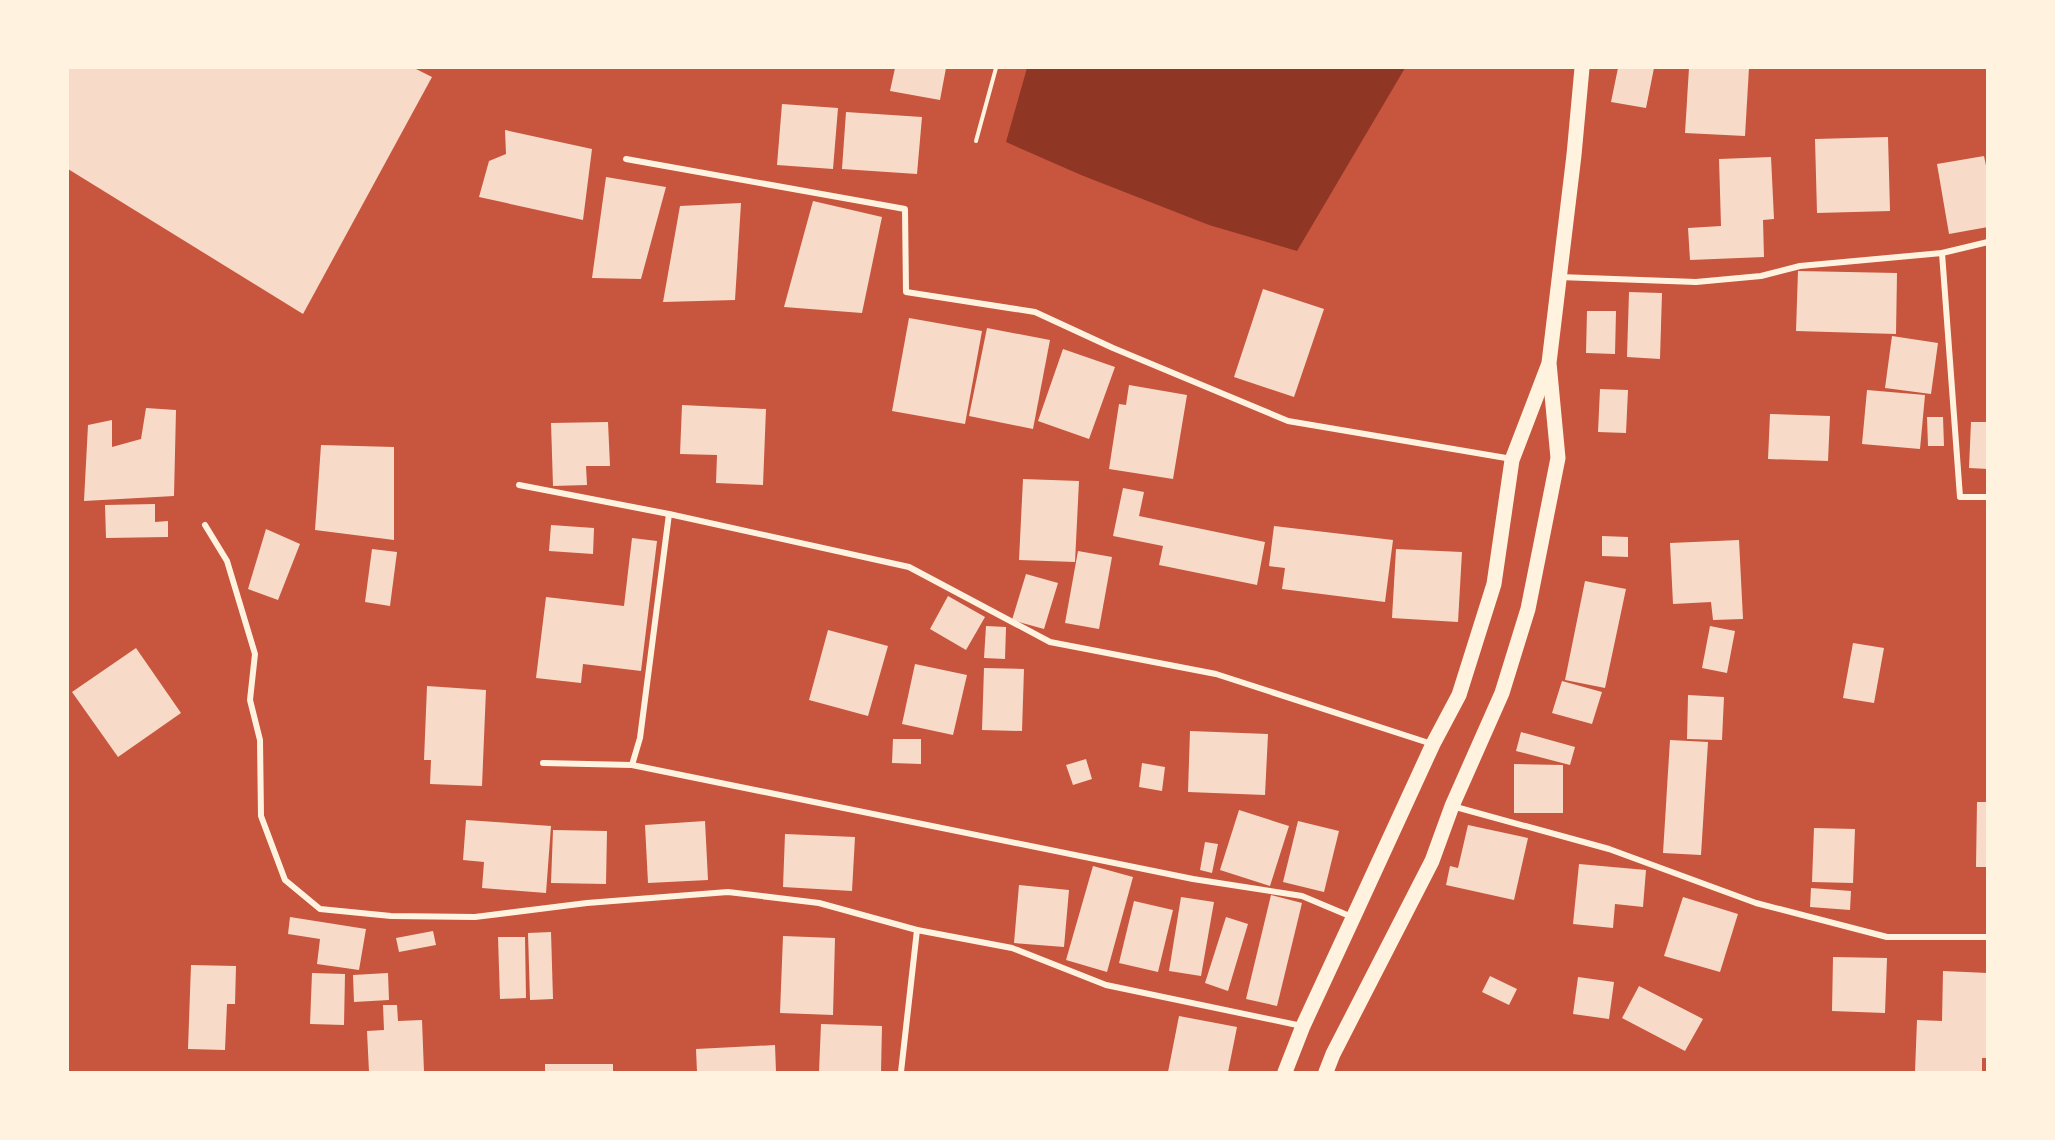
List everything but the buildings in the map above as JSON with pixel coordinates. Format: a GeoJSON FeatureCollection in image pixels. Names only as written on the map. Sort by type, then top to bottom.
{"type":"FeatureCollection","features":[{"type":"Feature","properties":{"kind":"main road"},"geometry":{"type":"LineString","coordinates":[[1326,1072],[1333,1054],[1432,861],[1452,806],[1502,693],[1528,609],[1558,458],[1549,363],[1582,68]]}},
{"type":"Feature","properties":{"kind":"main road"},"geometry":{"type":"LineString","coordinates":[[1285,1072],[1303,1026],[1433,744],[1460,695],[1494,584],[1512,460],[1549,363]]}},
{"type":"Feature","properties":{"kind":"street"},"geometry":{"type":"LineString","coordinates":[[626,159],[905,209],[906,292],[1035,312],[1113,348],[1288,421],[1512,460]]}},
{"type":"Feature","properties":{"kind":"street"},"geometry":{"type":"LineString","coordinates":[[1558,277],[1696,282],[1761,276],[1800,266],[1942,253],[1988,242]]}},
{"type":"Feature","properties":{"kind":"street"},"geometry":{"type":"LineString","coordinates":[[1942,253],[1960,497],[1988,497]]}},
{"type":"Feature","properties":{"kind":"street"},"geometry":{"type":"LineString","coordinates":[[519,485],[669,514],[909,567],[1050,642],[1216,674],[1433,744]]}},
{"type":"Feature","properties":{"kind":"street"},"geometry":{"type":"LineString","coordinates":[[633,765],[640,738],[669,514]]}},
{"type":"Feature","properties":{"kind":"street"},"geometry":{"type":"LineString","coordinates":[[204,525],[227,561],[255,654],[250,700],[260,740],[261,816],[285,880],[320,909],[392,916],[475,917],[587,903],[728,892],[819,903],[917,930],[1012,948],[1106,984],[1303,1026]]}},
{"type":"Feature","properties":{"kind":"street"},"geometry":{"type":"LineString","coordinates":[[543,763],[633,765],[1193,879],[1302,896],[1353,918]]}},
{"type":"Feature","properties":{"kind":"street"},"geometry":{"type":"LineString","coordinates":[[1452,806],[1609,849],[1756,903],[1887,937],[1988,937]]}},
{"type":"Feature","properties":{"kind":"street"},"geometry":{"type":"LineString","coordinates":[[901,1072],[917,930]]}},
{"type":"Feature","properties":{"kind":"path"},"geometry":{"type":"LineString","coordinates":[[976,141],[996,68]]}},
{"type":"Feature","properties":{"kind":"shaded area"},"geometry":{"type":"Polygon","coordinates":[[[1027,68],[1405,68],[1297,251],[1209,225],[1081,175],[1006,142],[1027,68]]]}}]}
